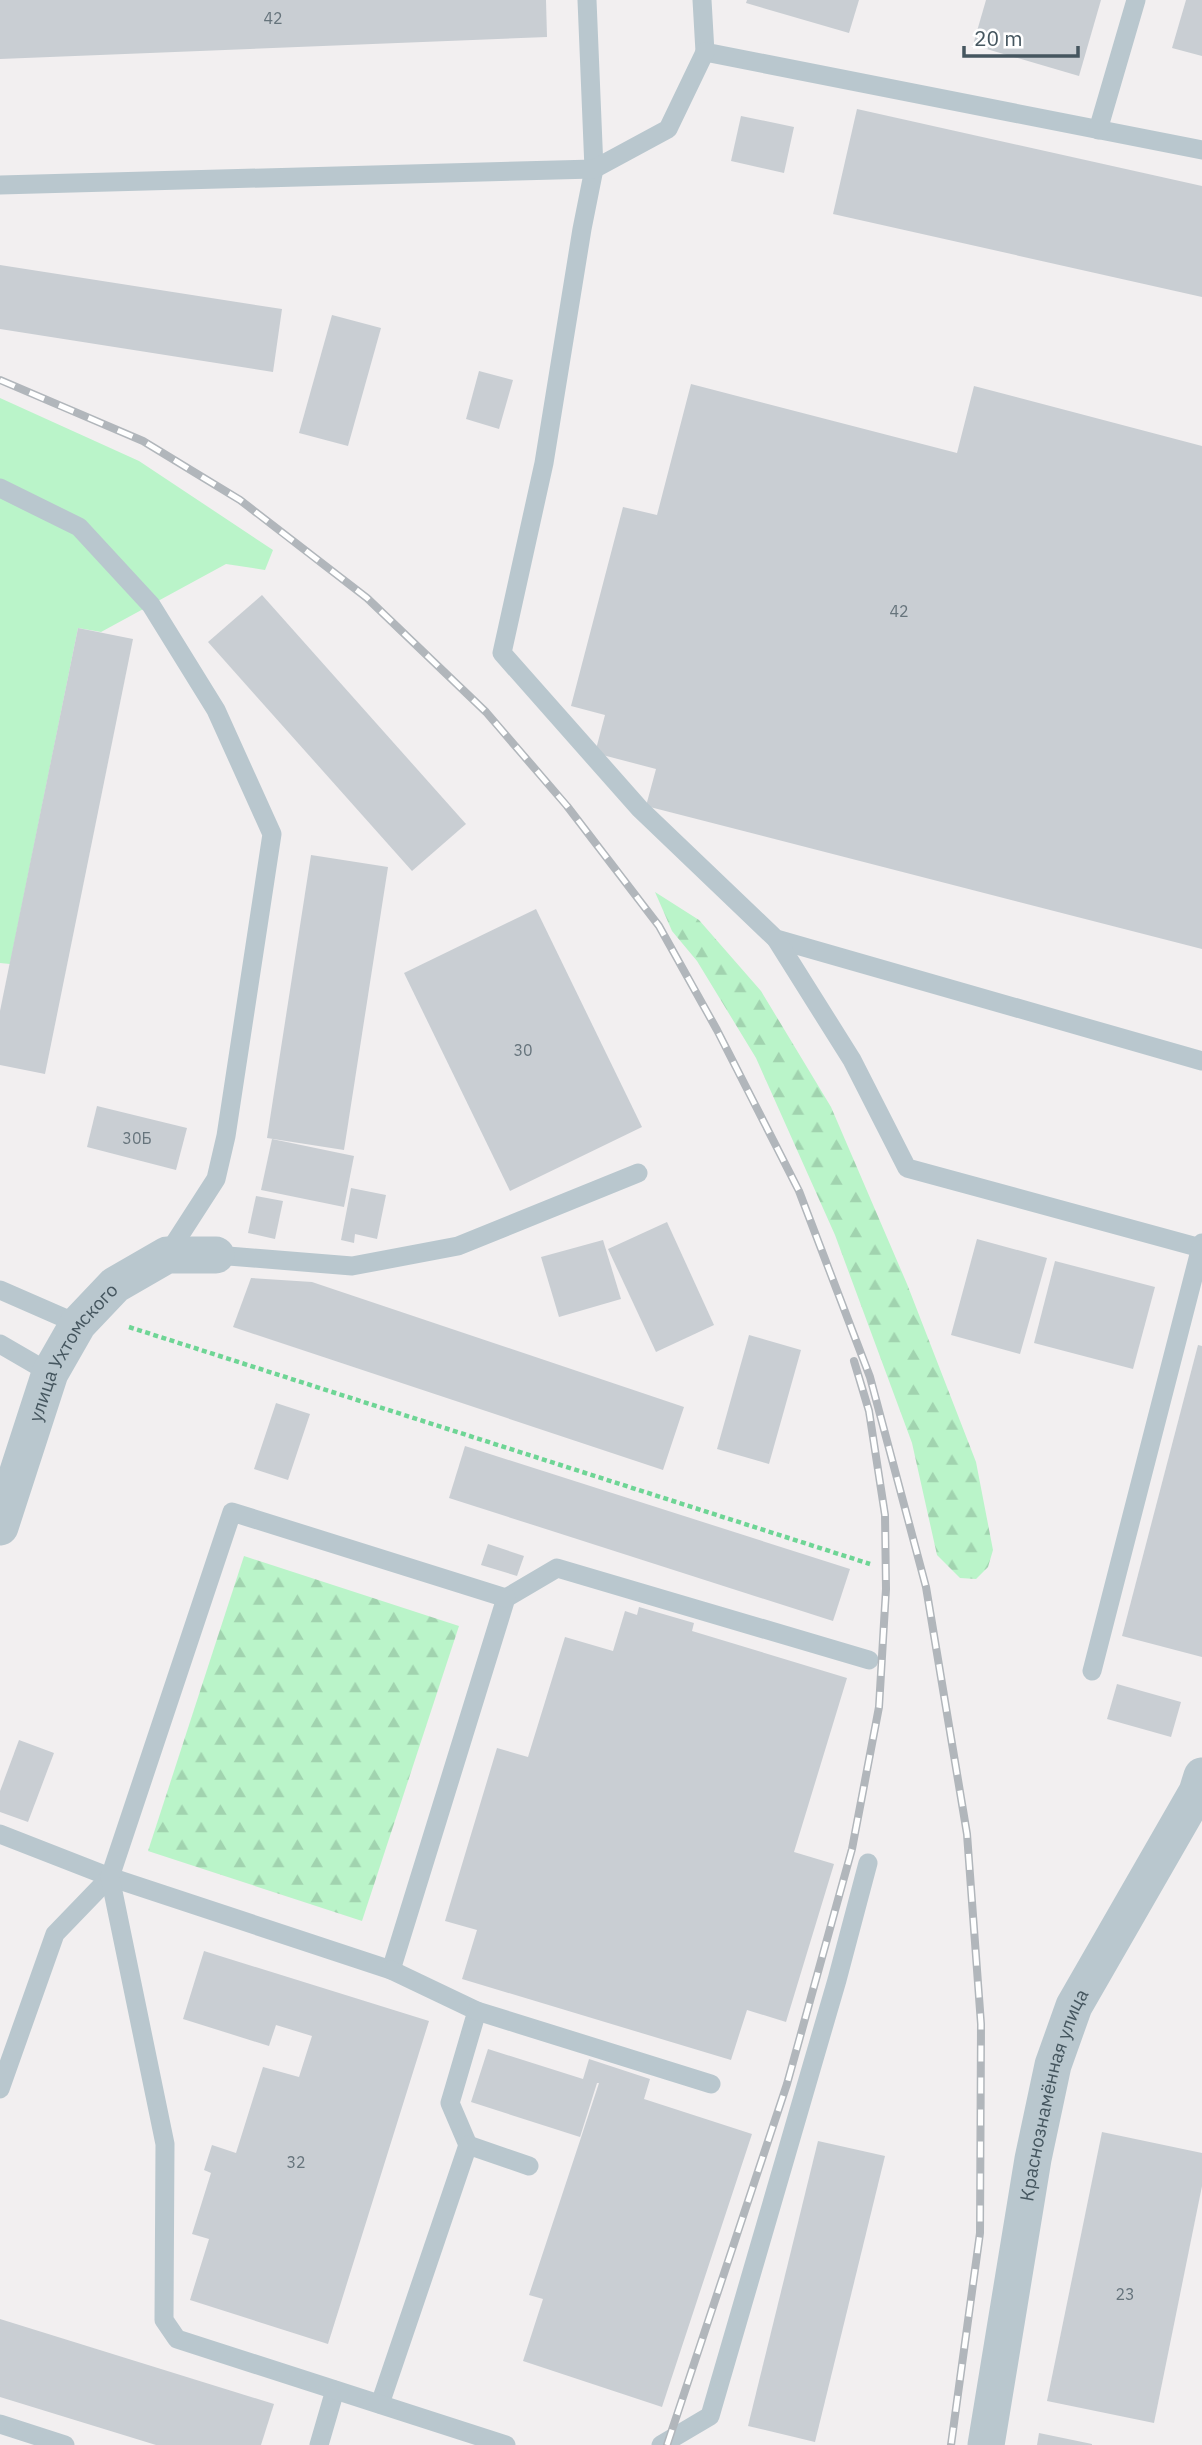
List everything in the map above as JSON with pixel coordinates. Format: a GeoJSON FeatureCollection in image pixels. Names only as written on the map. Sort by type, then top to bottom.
{"type":"FeatureCollection","features":[{"type":"Feature","properties":{"kind":"street","name":"улица Ухтомского"},"geometry":{"type":"LineString","coordinates":[[0,1527],[50,1373],[83,1319],[115,1285],[167,1255],[216,1255]]}},
{"type":"Feature","properties":{"kind":"street","name":"Краснознамённая улица"},"geometry":{"type":"LineString","coordinates":[[986,2445],[1033,2159],[1053,2065],[1074,2006],[1200,1787]]}},
{"type":"Feature","properties":{"kind":"lane"},"geometry":{"type":"LineString","coordinates":[[587,0],[594,169],[544,463],[502,653],[640,809],[776,939],[852,1060],[907,1168],[1201,1245],[1194,1309],[1092,1671]]}},
{"type":"Feature","properties":{"kind":"lane"},"geometry":{"type":"LineString","coordinates":[[0,185],[594,169],[668,129],[705,51],[702,0]]}},
{"type":"Feature","properties":{"kind":"lane"},"geometry":{"type":"LineString","coordinates":[[1098,130],[1136,0]]}},
{"type":"Feature","properties":{"kind":"lane"},"geometry":{"type":"LineString","coordinates":[[705,51],[1202,150]]}},
{"type":"Feature","properties":{"kind":"lane"},"geometry":{"type":"LineString","coordinates":[[0,488],[79,527],[151,605],[216,710],[272,834],[226,1136],[216,1180],[167,1255]]}},
{"type":"Feature","properties":{"kind":"lane"},"geometry":{"type":"LineString","coordinates":[[776,939],[1202,1061]]}},
{"type":"Feature","properties":{"kind":"lane"},"geometry":{"type":"LineString","coordinates":[[216,1255],[352,1266],[458,1246],[638,1173]]}},
{"type":"Feature","properties":{"kind":"lane"},"geometry":{"type":"LineString","coordinates":[[0,1290],[83,1319]]}},
{"type":"Feature","properties":{"kind":"lane"},"geometry":{"type":"LineString","coordinates":[[0,1344],[50,1373]]}},
{"type":"Feature","properties":{"kind":"lane"},"geometry":{"type":"LineString","coordinates":[[0,2089],[55,1934],[110,1877],[232,1512],[506,1598]]}},
{"type":"Feature","properties":{"kind":"lane"},"geometry":{"type":"LineString","coordinates":[[391,1970],[506,1598],[557,1568],[869,1660]]}},
{"type":"Feature","properties":{"kind":"lane"},"geometry":{"type":"LineString","coordinates":[[0,1834],[110,1877],[391,1970],[477,2011],[711,2084]]}},
{"type":"Feature","properties":{"kind":"lane"},"geometry":{"type":"LineString","coordinates":[[661,2445],[710,2416],[837,1980],[868,1863]]}},
{"type":"Feature","properties":{"kind":"lane"},"geometry":{"type":"LineString","coordinates":[[110,1877],[165,2144],[164,2320],[177,2339],[506,2445]]}},
{"type":"Feature","properties":{"kind":"lane"},"geometry":{"type":"LineString","coordinates":[[380,2404],[468,2145],[450,2103],[477,2011]]}},
{"type":"Feature","properties":{"kind":"lane"},"geometry":{"type":"LineString","coordinates":[[468,2145],[529,2166]]}},
{"type":"Feature","properties":{"kind":"lane"},"geometry":{"type":"LineString","coordinates":[[318,2445],[335,2390]]}},
{"type":"Feature","properties":{"kind":"lane"},"geometry":{"type":"LineString","coordinates":[[0,2424],[65,2445]]}},
{"type":"Feature","properties":{"kind":"path"},"geometry":{"type":"LineString","coordinates":[[83,1319],[870,1564]]}},
{"type":"Feature","properties":{"kind":"green space"},"geometry":{"type":"Polygon","coordinates":[[[0,398],[139,461],[273,550],[265,570],[226,564],[101,632],[78,628],[10,964],[0,963],[0,398]]]}},
{"type":"Feature","properties":{"kind":"green space"},"geometry":{"type":"Polygon","coordinates":[[[655,892],[699,920],[761,991],[831,1107],[907,1284],[976,1462],[993,1550],[988,1567],[976,1579],[960,1578],[937,1555],[912,1443],[835,1235],[756,1058],[697,961],[672,931],[655,892]]]}},
{"type":"Feature","properties":{"kind":"green space"},"geometry":{"type":"Polygon","coordinates":[[[244,1556],[459,1626],[362,1921],[148,1851],[244,1556]]]}},
{"type":"Feature","properties":{"kind":"building"},"geometry":{"type":"Polygon","coordinates":[[[0,0],[546,0],[547,37],[0,59],[0,0]]]}},
{"type":"Feature","properties":{"kind":"building"},"geometry":{"type":"Polygon","coordinates":[[[747,0],[859,0],[849,33],[746,3],[747,0]]]}},
{"type":"Feature","properties":{"kind":"building"},"geometry":{"type":"Polygon","coordinates":[[[986,0],[1101,0],[1079,76],[973,45],[986,0]]]}},
{"type":"Feature","properties":{"kind":"building"},"geometry":{"type":"Polygon","coordinates":[[[1186,0],[1202,0],[1202,56],[1172,48],[1186,0]]]}},
{"type":"Feature","properties":{"kind":"building"},"geometry":{"type":"Polygon","coordinates":[[[857,109],[1202,186],[1202,297],[833,214],[857,109]]]}},
{"type":"Feature","properties":{"kind":"building"},"geometry":{"type":"Polygon","coordinates":[[[741,116],[794,127],[784,173],[731,161],[741,116]]]}},
{"type":"Feature","properties":{"kind":"building"},"geometry":{"type":"Polygon","coordinates":[[[0,265],[282,309],[273,372],[0,329],[0,265]]]}},
{"type":"Feature","properties":{"kind":"building"},"geometry":{"type":"Polygon","coordinates":[[[332,315],[381,328],[348,446],[299,433],[332,315]]]}},
{"type":"Feature","properties":{"kind":"building"},"geometry":{"type":"Polygon","coordinates":[[[479,371],[513,380],[499,429],[466,419],[479,371]]]}},
{"type":"Feature","properties":{"kind":"building"},"geometry":{"type":"Polygon","coordinates":[[[691,384],[957,453],[974,386],[1202,446],[1202,949],[646,806],[656,769],[595,753],[605,715],[571,706],[623,507],[657,515],[691,384]]]}},
{"type":"Feature","properties":{"kind":"building"},"geometry":{"type":"Polygon","coordinates":[[[262,595],[466,824],[412,871],[208,642],[262,595]]]}},
{"type":"Feature","properties":{"kind":"building"},"geometry":{"type":"Polygon","coordinates":[[[78,628],[133,639],[45,1074],[0,1065],[0,1011],[78,628]]]}},
{"type":"Feature","properties":{"kind":"building"},"geometry":{"type":"Polygon","coordinates":[[[311,855],[388,867],[344,1150],[267,1138],[311,855]]]}},
{"type":"Feature","properties":{"kind":"building"},"geometry":{"type":"Polygon","coordinates":[[[536,909],[642,1127],[510,1191],[404,973],[536,909]]]}},
{"type":"Feature","properties":{"kind":"building"},"geometry":{"type":"Polygon","coordinates":[[[97,1106],[187,1128],[176,1170],[87,1147],[97,1106]]]}},
{"type":"Feature","properties":{"kind":"building"},"geometry":{"type":"Polygon","coordinates":[[[272,1139],[354,1156],[344,1207],[261,1190],[272,1139]]]}},
{"type":"Feature","properties":{"kind":"building"},"geometry":{"type":"Polygon","coordinates":[[[351,1188],[386,1195],[377,1239],[355,1234],[354,1243],[341,1240],[351,1188]]]}},
{"type":"Feature","properties":{"kind":"building"},"geometry":{"type":"Polygon","coordinates":[[[256,1196],[283,1201],[275,1239],[248,1233],[256,1196]]]}},
{"type":"Feature","properties":{"kind":"building"},"geometry":{"type":"Polygon","coordinates":[[[667,1222],[714,1325],[656,1352],[608,1249],[667,1222]]]}},
{"type":"Feature","properties":{"kind":"building"},"geometry":{"type":"Polygon","coordinates":[[[977,1239],[1047,1258],[1020,1354],[951,1335],[977,1239]]]}},
{"type":"Feature","properties":{"kind":"building"},"geometry":{"type":"Polygon","coordinates":[[[603,1240],[621,1299],[559,1317],[541,1257],[603,1240]]]}},
{"type":"Feature","properties":{"kind":"building"},"geometry":{"type":"Polygon","coordinates":[[[1055,1261],[1155,1287],[1133,1369],[1034,1343],[1055,1261]]]}},
{"type":"Feature","properties":{"kind":"building"},"geometry":{"type":"Polygon","coordinates":[[[251,1278],[312,1282],[684,1407],[663,1470],[233,1327],[251,1278]]]}},
{"type":"Feature","properties":{"kind":"building"},"geometry":{"type":"Polygon","coordinates":[[[749,1335],[801,1350],[769,1464],[717,1449],[749,1335]]]}},
{"type":"Feature","properties":{"kind":"building"},"geometry":{"type":"Polygon","coordinates":[[[1198,1345],[1202,1346],[1202,1657],[1122,1636],[1198,1345]]]}},
{"type":"Feature","properties":{"kind":"building"},"geometry":{"type":"Polygon","coordinates":[[[276,1403],[310,1414],[288,1480],[254,1469],[276,1403]]]}},
{"type":"Feature","properties":{"kind":"building"},"geometry":{"type":"Polygon","coordinates":[[[465,1446],[850,1569],[833,1621],[449,1498],[465,1446]]]}},
{"type":"Feature","properties":{"kind":"building"},"geometry":{"type":"Polygon","coordinates":[[[488,1544],[524,1556],[517,1576],[481,1565],[488,1544]]]}},
{"type":"Feature","properties":{"kind":"building"},"geometry":{"type":"Polygon","coordinates":[[[639,1607],[694,1623],[692,1631],[847,1678],[794,1852],[834,1864],[786,2022],[747,2010],[731,2060],[462,1979],[477,1930],[445,1921],[497,1748],[528,1757],[565,1637],[613,1651],[625,1611],[637,1615],[639,1607]]]}},
{"type":"Feature","properties":{"kind":"building"},"geometry":{"type":"Polygon","coordinates":[[[1117,1684],[1181,1702],[1171,1737],[1107,1719],[1117,1684]]]}},
{"type":"Feature","properties":{"kind":"building"},"geometry":{"type":"Polygon","coordinates":[[[19,1740],[54,1753],[28,1822],[0,1812],[0,1791],[19,1740]]]}},
{"type":"Feature","properties":{"kind":"building"},"geometry":{"type":"Polygon","coordinates":[[[204,1951],[429,2021],[328,2344],[190,2300],[209,2239],[192,2234],[211,2173],[204,2170],[212,2145],[236,2153],[263,2067],[299,2077],[312,2036],[276,2025],[269,2046],[183,2019],[204,1951]]]}},
{"type":"Feature","properties":{"kind":"building"},"geometry":{"type":"Polygon","coordinates":[[[488,2049],[583,2079],[589,2059],[650,2079],[644,2099],[752,2134],[662,2407],[523,2361],[543,2299],[529,2295],[599,2083],[580,2137],[471,2102],[488,2049]]]}},
{"type":"Feature","properties":{"kind":"building"},"geometry":{"type":"Polygon","coordinates":[[[1102,2132],[1202,2153],[1202,2186],[1154,2423],[1047,2401],[1102,2132]]]}},
{"type":"Feature","properties":{"kind":"building"},"geometry":{"type":"Polygon","coordinates":[[[818,2141],[885,2156],[815,2442],[748,2426],[818,2141]]]}},
{"type":"Feature","properties":{"kind":"building"},"geometry":{"type":"Polygon","coordinates":[[[0,2319],[274,2404],[261,2445],[156,2445],[0,2397],[0,2319]]]}},
{"type":"Feature","properties":{"kind":"building"},"geometry":{"type":"Polygon","coordinates":[[[1039,2433],[1092,2444],[1092,2445],[1037,2445],[1039,2433]]]}},
{"type":"Feature","properties":{"kind":"railway"},"geometry":{"type":"LineString","coordinates":[[0,380],[143,441],[240,500],[367,598],[486,712],[567,806],[659,926],[717,1030],[799,1191],[870,1377],[926,1587],[967,1834],[981,2024],[980,2233],[951,2445]]}},
{"type":"Feature","properties":{"kind":"railway"},"geometry":{"type":"LineString","coordinates":[[667,2445],[787,2084],[852,1849],[879,1707],[886,1589],[885,1515],[869,1411],[854,1361]]}}]}
